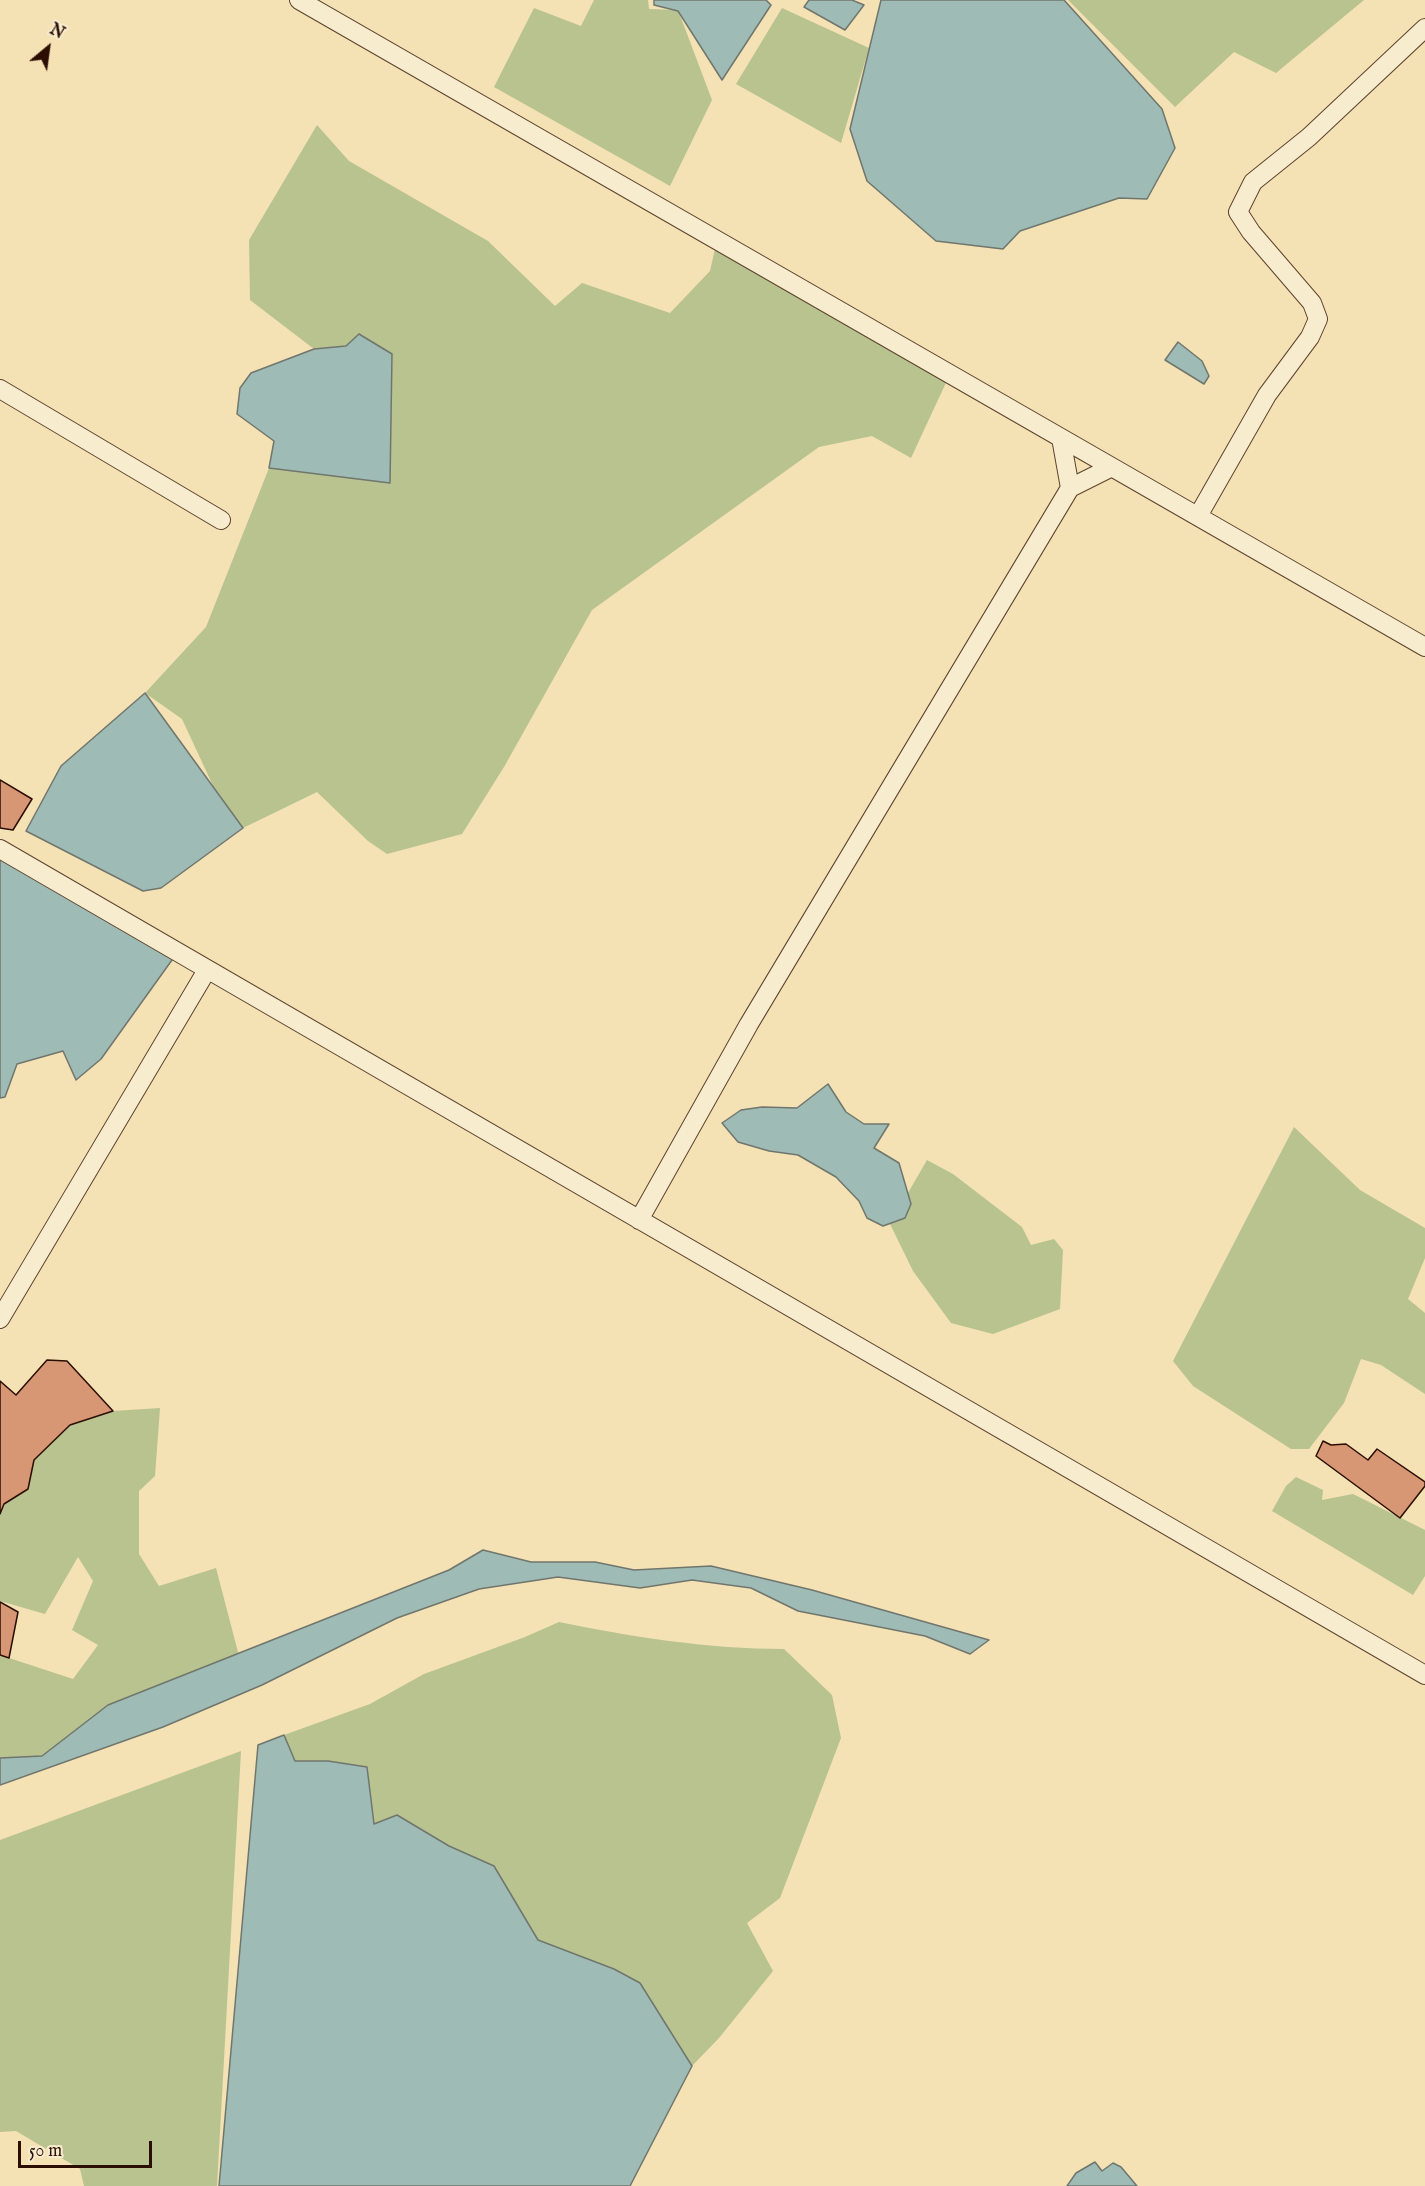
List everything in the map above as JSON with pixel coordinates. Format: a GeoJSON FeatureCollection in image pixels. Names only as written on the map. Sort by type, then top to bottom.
{"type":"FeatureCollection","features":[{"type":"Feature","properties":{"kind":"street"},"geometry":{"type":"LineString","coordinates":[[299,0],[1425,647]]}},
{"type":"Feature","properties":{"kind":"street"},"geometry":{"type":"LineString","coordinates":[[1198,516],[1267,395],[1310,337],[1318,319],[1312,303],[1251,232],[1238,212],[1244,196],[1253,182],[1309,137],[1425,28]]}},
{"type":"Feature","properties":{"kind":"street"},"geometry":{"type":"LineString","coordinates":[[0,388],[221,520]]}},
{"type":"Feature","properties":{"kind":"street"},"geometry":{"type":"LineString","coordinates":[[1061,438],[1070,488]]}},
{"type":"Feature","properties":{"kind":"street"},"geometry":{"type":"LineString","coordinates":[[639,1220],[749,1024],[1070,488],[1112,467]]}},
{"type":"Feature","properties":{"kind":"street"},"geometry":{"type":"LineString","coordinates":[[0,849],[1425,1675]]}},
{"type":"Feature","properties":{"kind":"street"},"geometry":{"type":"LineString","coordinates":[[0,1319],[207,970]]}},
{"type":"Feature","properties":{"kind":"green space"},"geometry":{"type":"Polygon","coordinates":[[[594,0],[648,0],[649,9],[678,10],[712,100],[670,186],[494,87],[534,8],[581,26],[594,0]]]}},
{"type":"Feature","properties":{"kind":"green space"},"geometry":{"type":"Polygon","coordinates":[[[1068,0],[1364,0],[1276,73],[1234,52],[1175,107],[1068,0]]]}},
{"type":"Feature","properties":{"kind":"green space"},"geometry":{"type":"Polygon","coordinates":[[[782,8],[869,48],[841,143],[736,84],[782,8]]]}},
{"type":"Feature","properties":{"kind":"green space"},"geometry":{"type":"Polygon","coordinates":[[[317,125],[349,161],[488,241],[555,306],[582,283],[670,313],[710,271],[717,240],[950,374],[911,458],[872,436],[819,447],[592,610],[504,767],[462,834],[387,854],[368,841],[317,792],[243,828],[221,803],[182,719],[145,693],[206,627],[269,468],[390,482],[346,346],[314,349],[250,300],[249,240],[317,125]]]}},
{"type":"Feature","properties":{"kind":"green space"},"geometry":{"type":"Polygon","coordinates":[[[1294,1127],[1360,1190],[1425,1228],[1425,1258],[1408,1299],[1425,1313],[1425,1394],[1381,1365],[1361,1359],[1344,1403],[1309,1449],[1291,1449],[1193,1386],[1173,1361],[1294,1127]]]}},
{"type":"Feature","properties":{"kind":"green space"},"geometry":{"type":"Polygon","coordinates":[[[927,1160],[953,1174],[1022,1227],[1031,1245],[1054,1239],[1063,1250],[1060,1309],[993,1334],[951,1323],[913,1271],[890,1224],[927,1160]]]}},
{"type":"Feature","properties":{"kind":"green space"},"geometry":{"type":"Polygon","coordinates":[[[160,1408],[155,1476],[139,1491],[139,1554],[159,1586],[216,1568],[239,1656],[108,1705],[42,1756],[0,1758],[0,1655],[73,1679],[98,1645],[72,1630],[93,1581],[78,1557],[45,1614],[0,1601],[0,1514],[4,1504],[28,1489],[34,1460],[70,1425],[113,1411],[160,1408]]]}},
{"type":"Feature","properties":{"kind":"green space"},"geometry":{"type":"Polygon","coordinates":[[[1296,1477],[1323,1490],[1322,1500],[1353,1494],[1425,1530],[1425,1576],[1413,1595],[1272,1511],[1286,1486],[1296,1477]]]}},
{"type":"Feature","properties":{"kind":"green space"},"geometry":{"type":"Polygon","coordinates":[[[559,1622],[671,1641],[727,1647],[784,1649],[832,1695],[841,1738],[780,1898],[747,1923],[773,1971],[719,2038],[692,2066],[640,1983],[614,1969],[538,1940],[494,1866],[449,1846],[373,1824],[367,1767],[328,1761],[294,1761],[284,1735],[370,1704],[424,1674],[559,1622]]]}},
{"type":"Feature","properties":{"kind":"green space"},"geometry":{"type":"Polygon","coordinates":[[[241,1751],[217,2186],[84,2186],[80,2169],[16,2131],[0,2132],[0,1840],[241,1751]]]}},
{"type":"Feature","properties":{"kind":"water"},"geometry":{"type":"Polygon","coordinates":[[[654,0],[766,0],[771,5],[722,80],[678,11],[654,5],[654,0]]]}},
{"type":"Feature","properties":{"kind":"water"},"geometry":{"type":"Polygon","coordinates":[[[809,0],[852,0],[864,5],[845,30],[804,7],[809,0]]]}},
{"type":"Feature","properties":{"kind":"water"},"geometry":{"type":"Polygon","coordinates":[[[881,0],[1064,0],[1162,109],[1175,148],[1147,199],[1119,198],[1020,231],[1003,249],[936,241],[867,181],[850,129],[881,0]]]}},
{"type":"Feature","properties":{"kind":"water"},"geometry":{"type":"Polygon","coordinates":[[[359,334],[392,354],[390,483],[269,468],[274,441],[237,414],[240,388],[251,373],[314,349],[346,346],[359,334]]]}},
{"type":"Feature","properties":{"kind":"water"},"geometry":{"type":"Polygon","coordinates":[[[1178,342],[1202,361],[1209,376],[1204,384],[1165,360],[1178,342]]]}},
{"type":"Feature","properties":{"kind":"water"},"geometry":{"type":"Polygon","coordinates":[[[145,693],[243,828],[161,888],[143,891],[26,831],[61,766],[145,693]]]}},
{"type":"Feature","properties":{"kind":"water"},"geometry":{"type":"Polygon","coordinates":[[[0,853],[177,953],[101,1059],[76,1080],[63,1051],[17,1064],[5,1097],[0,1098],[0,853]]]}},
{"type":"Feature","properties":{"kind":"water"},"geometry":{"type":"Polygon","coordinates":[[[828,1084],[846,1112],[864,1124],[889,1124],[874,1148],[899,1163],[911,1204],[905,1218],[883,1226],[867,1218],[859,1201],[836,1177],[798,1155],[769,1151],[738,1142],[722,1123],[741,1110],[762,1107],[797,1108],[828,1084]]]}},
{"type":"Feature","properties":{"kind":"water"},"geometry":{"type":"Polygon","coordinates":[[[483,1550],[531,1562],[595,1562],[634,1570],[711,1566],[812,1590],[989,1640],[970,1654],[925,1636],[798,1611],[751,1588],[692,1580],[640,1588],[558,1577],[479,1589],[397,1618],[262,1685],[163,1727],[0,1785],[0,1758],[42,1756],[108,1705],[449,1570],[483,1550]]]}},
{"type":"Feature","properties":{"kind":"water"},"geometry":{"type":"Polygon","coordinates":[[[284,1735],[295,1761],[328,1761],[367,1767],[374,1824],[397,1815],[449,1846],[494,1866],[538,1940],[614,1969],[640,1983],[692,2066],[630,2186],[219,2186],[258,1745],[284,1735]]]}},
{"type":"Feature","properties":{"kind":"water"},"geometry":{"type":"Polygon","coordinates":[[[1095,2162],[1102,2171],[1113,2163],[1121,2167],[1137,2186],[1067,2186],[1076,2173],[1095,2162]]]}},
{"type":"Feature","properties":{"kind":"building"},"geometry":{"type":"Polygon","coordinates":[[[0,780],[32,799],[13,830],[0,828],[0,780]]]}},
{"type":"Feature","properties":{"kind":"building"},"geometry":{"type":"Polygon","coordinates":[[[47,1360],[67,1361],[113,1411],[70,1425],[34,1460],[28,1489],[4,1504],[0,1514],[0,1381],[16,1395],[47,1360]]]}},
{"type":"Feature","properties":{"kind":"building"},"geometry":{"type":"Polygon","coordinates":[[[1323,1441],[1331,1445],[1346,1444],[1368,1460],[1377,1449],[1425,1482],[1425,1486],[1400,1518],[1316,1456],[1323,1441]]]}},
{"type":"Feature","properties":{"kind":"building"},"geometry":{"type":"Polygon","coordinates":[[[0,1602],[18,1612],[9,1658],[0,1655],[0,1602]]]}}]}
